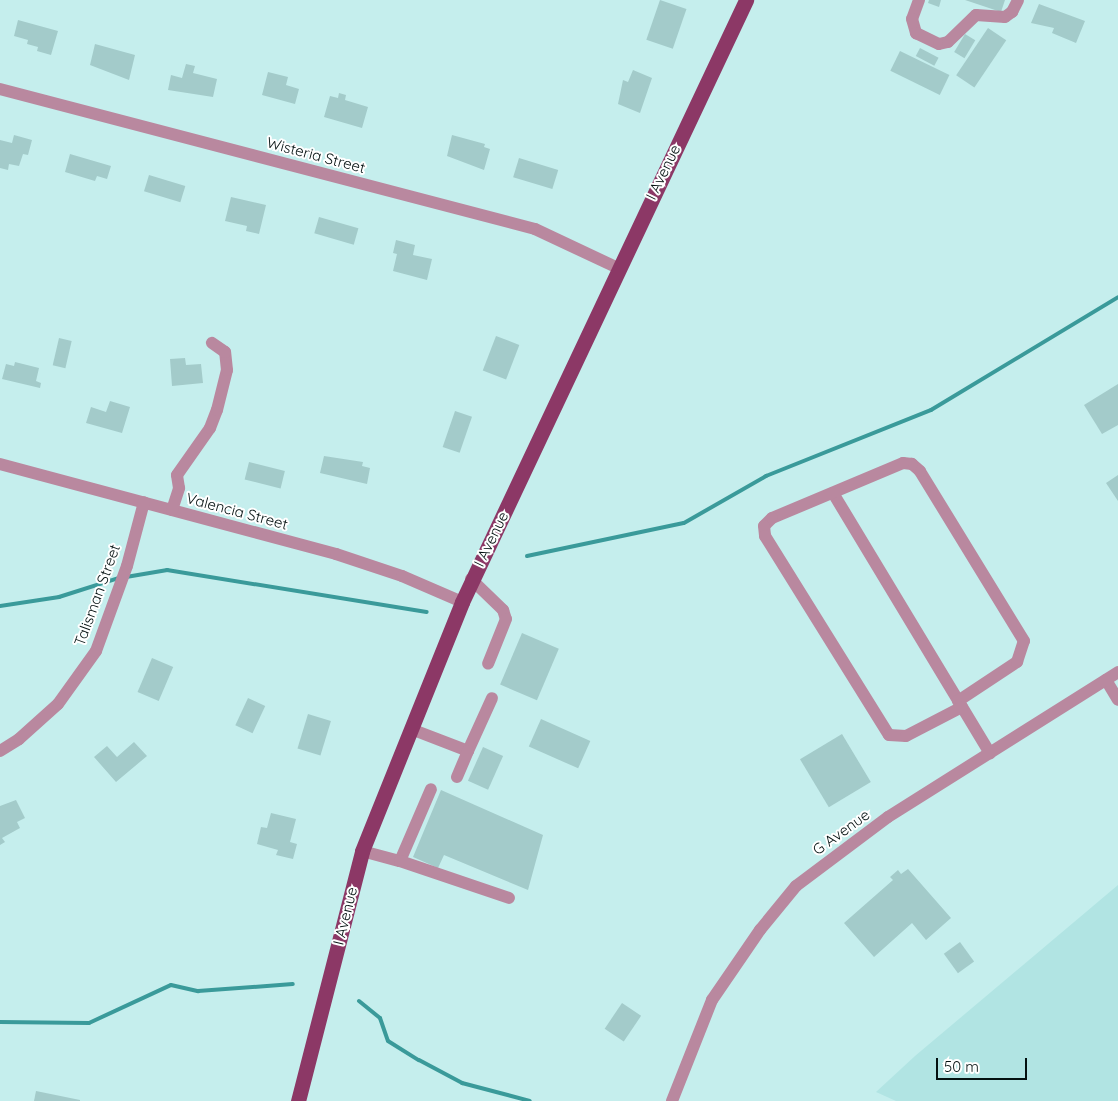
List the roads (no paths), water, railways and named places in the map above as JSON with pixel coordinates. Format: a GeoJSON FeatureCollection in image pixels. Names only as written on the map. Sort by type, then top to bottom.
{"type":"FeatureCollection","features":[{"type":"Feature","properties":{"kind":"main road","name":"I Avenue"},"geometry":{"type":"LineString","coordinates":[[298,1101],[362,851],[462,602],[746,0]]}},
{"type":"Feature","properties":{"kind":"street"},"geometry":{"type":"LineString","coordinates":[[919,0],[912,18],[916,33],[939,44],[948,42],[976,16],[1005,17],[1012,12],[1018,0]]}},
{"type":"Feature","properties":{"kind":"street","name":"Wisteria Street"},"geometry":{"type":"LineString","coordinates":[[0,89],[535,228],[618,268]]}},
{"type":"Feature","properties":{"kind":"street"},"geometry":{"type":"LineString","coordinates":[[172,510],[179,488],[177,476],[210,428],[217,410],[227,370],[225,352],[212,343]]}},
{"type":"Feature","properties":{"kind":"street"},"geometry":{"type":"LineString","coordinates":[[903,463],[912,464],[920,471],[1024,641],[1017,662],[960,704],[906,736],[889,735],[764,536],[764,526],[772,518],[903,463]]}},
{"type":"Feature","properties":{"kind":"street","name":"Valencia Street"},"geometry":{"type":"LineString","coordinates":[[0,464],[336,554],[402,576],[462,602]]}},
{"type":"Feature","properties":{"kind":"street"},"geometry":{"type":"LineString","coordinates":[[833,493],[990,753]]}},
{"type":"Feature","properties":{"kind":"street","name":"Talisman Street"},"geometry":{"type":"LineString","coordinates":[[0,751],[19,739],[58,704],[96,651],[127,566],[144,502]]}},
{"type":"Feature","properties":{"kind":"street"},"geometry":{"type":"LineString","coordinates":[[472,579],[503,610],[506,619],[488,664]]}},
{"type":"Feature","properties":{"kind":"street","name":"G Avenue"},"geometry":{"type":"LineString","coordinates":[[672,1101],[712,1000],[760,930],[796,886],[880,823],[1118,672]]}},
{"type":"Feature","properties":{"kind":"street"},"geometry":{"type":"LineString","coordinates":[[1106,680],[1118,700]]}},
{"type":"Feature","properties":{"kind":"street"},"geometry":{"type":"LineString","coordinates":[[457,777],[492,698]]}},
{"type":"Feature","properties":{"kind":"street"},"geometry":{"type":"LineString","coordinates":[[411,728],[468,751]]}},
{"type":"Feature","properties":{"kind":"street"},"geometry":{"type":"LineString","coordinates":[[400,861],[431,789]]}},
{"type":"Feature","properties":{"kind":"street"},"geometry":{"type":"LineString","coordinates":[[362,851],[400,861],[509,898]]}},
{"type":"Feature","properties":{"kind":"waterway"},"geometry":{"type":"LineString","coordinates":[[527,556],[684,523],[766,476],[931,410],[1118,297]]}},
{"type":"Feature","properties":{"kind":"waterway"},"geometry":{"type":"LineString","coordinates":[[126,577],[167,570],[427,612]]}},
{"type":"Feature","properties":{"kind":"waterway"},"geometry":{"type":"LineString","coordinates":[[0,606],[59,597],[119,578]]}},
{"type":"Feature","properties":{"kind":"waterway"},"geometry":{"type":"LineString","coordinates":[[0,1022],[89,1023],[171,985],[198,991],[293,984]]}},
{"type":"Feature","properties":{"kind":"waterway"},"geometry":{"type":"LineString","coordinates":[[359,1001],[380,1018],[388,1041],[419,1060],[462,1083],[530,1101]]}}]}
